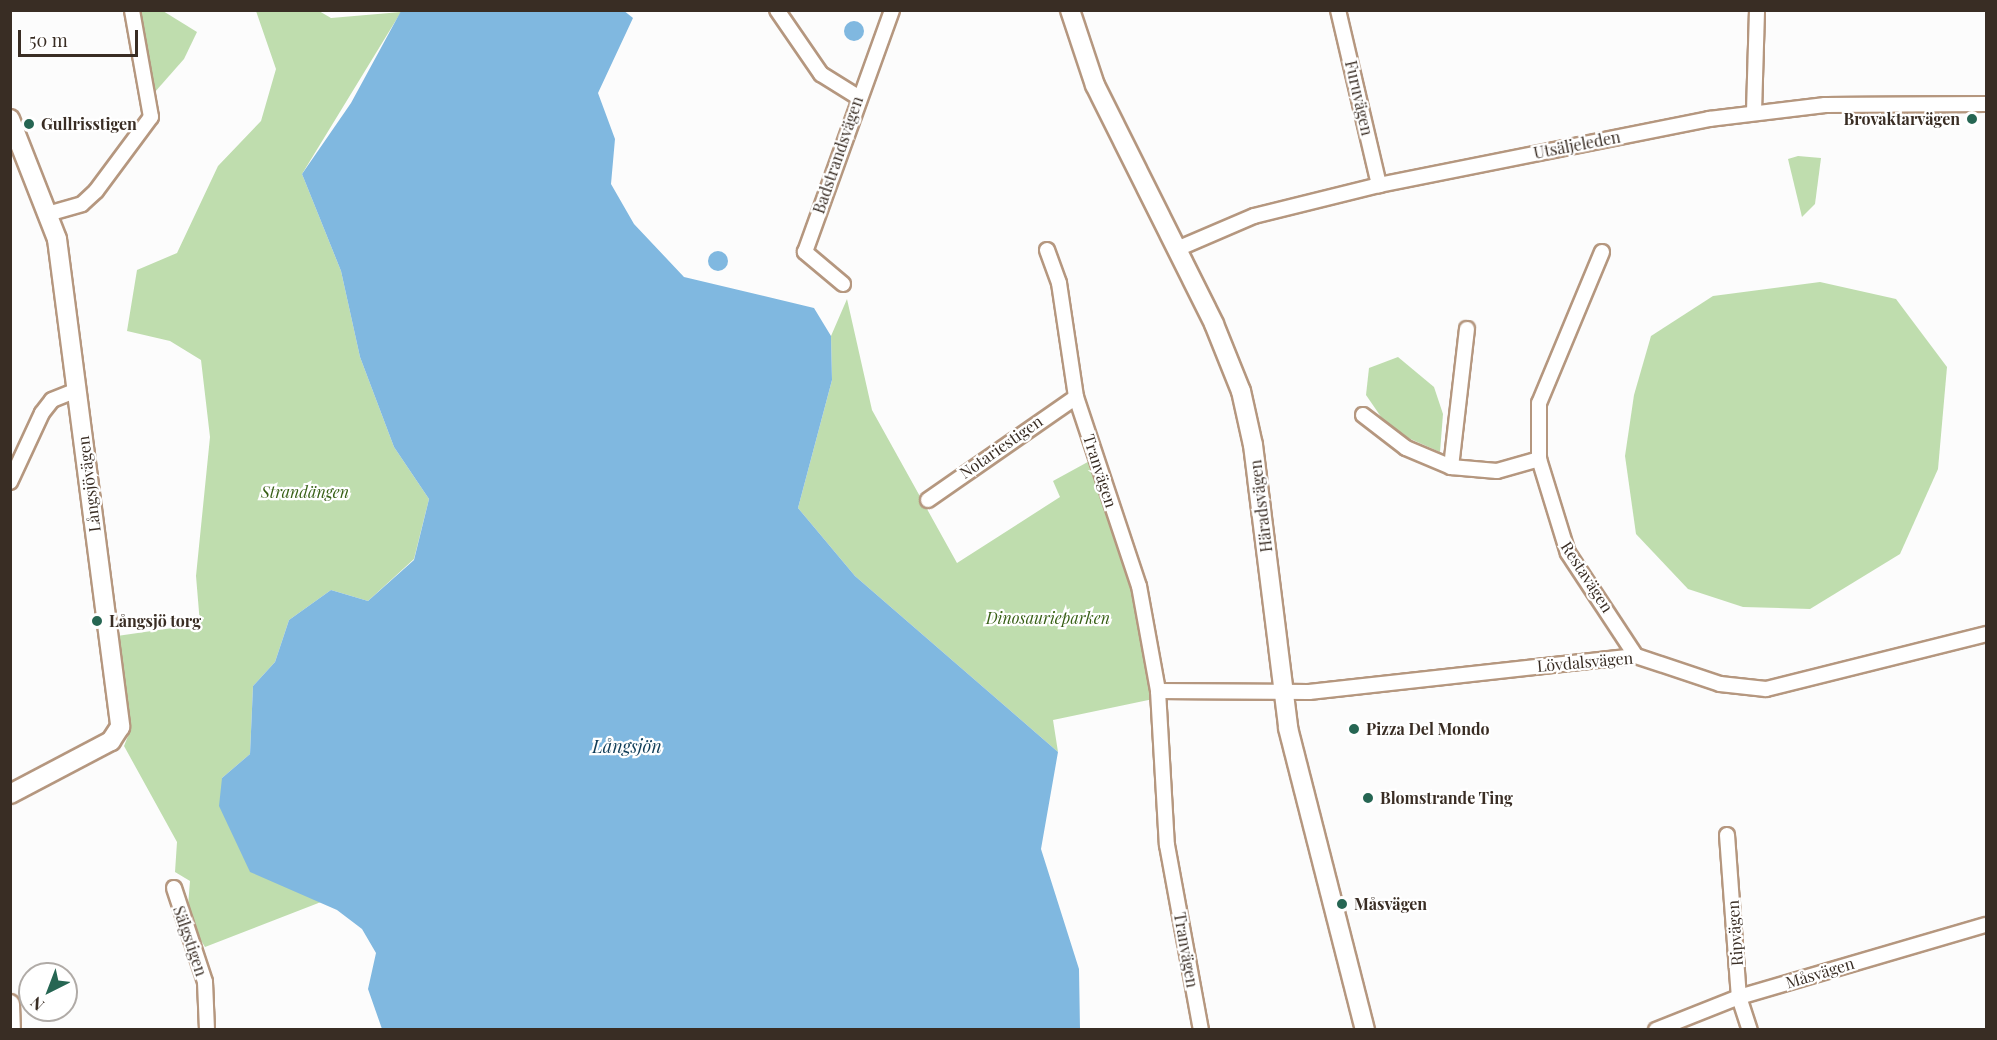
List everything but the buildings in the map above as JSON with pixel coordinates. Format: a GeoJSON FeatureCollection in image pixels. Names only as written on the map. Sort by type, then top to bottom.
{"type":"FeatureCollection","features":[{"type":"Feature","properties":{"kind":"street"},"geometry":{"type":"LineString","coordinates":[[51,213],[82,204],[96,191],[151,117],[132,10]]}},
{"type":"Feature","properties":{"kind":"street"},"geometry":{"type":"LineString","coordinates":[[777,10],[821,74],[858,97]]}},
{"type":"Feature","properties":{"kind":"street","name":"Badstrandsvägen"},"geometry":{"type":"LineString","coordinates":[[843,284],[804,252],[858,97],[892,10]]}},
{"type":"Feature","properties":{"kind":"street","name":"Häradsvägen"},"geometry":{"type":"LineString","coordinates":[[1070,10],[1095,85],[1228,354],[1247,412],[1282,690],[1365,1029]]}},
{"type":"Feature","properties":{"kind":"street","name":"Furuvägen"},"geometry":{"type":"LineString","coordinates":[[1338,10],[1379,185]]}},
{"type":"Feature","properties":{"kind":"street"},"geometry":{"type":"LineString","coordinates":[[1754,112],[1757,10]]}},
{"type":"Feature","properties":{"kind":"street","name":"Utsäljeleden"},"geometry":{"type":"LineString","coordinates":[[1178,249],[1254,216],[1379,185],[1754,112],[1903,101],[1986,104]]}},
{"type":"Feature","properties":{"kind":"street","name":"Långsjövägen"},"geometry":{"type":"LineString","coordinates":[[10,119],[51,213],[77,390],[120,727],[111,741],[10,794]]}},
{"type":"Feature","properties":{"kind":"street","name":"Tranvägen"},"geometry":{"type":"LineString","coordinates":[[1047,250],[1059,282],[1076,397],[1139,586],[1158,691],[1167,845],[1201,1029]]}},
{"type":"Feature","properties":{"kind":"street","name":"Restavägen"},"geometry":{"type":"LineString","coordinates":[[1602,252],[1539,403],[1539,459],[1568,553],[1636,656]]}},
{"type":"Feature","properties":{"kind":"street"},"geometry":{"type":"LineString","coordinates":[[1451,467],[1467,329]]}},
{"type":"Feature","properties":{"kind":"street"},"geometry":{"type":"LineString","coordinates":[[10,482],[42,413],[51,400],[77,390]]}},
{"type":"Feature","properties":{"kind":"street","name":"Notariestigen"},"geometry":{"type":"LineString","coordinates":[[928,500],[1076,397]]}},
{"type":"Feature","properties":{"kind":"street"},"geometry":{"type":"LineString","coordinates":[[1364,416],[1407,448],[1451,467],[1497,471],[1539,459]]}},
{"type":"Feature","properties":{"kind":"street","name":"Lövdalsvägen"},"geometry":{"type":"LineString","coordinates":[[1282,690],[1309,692],[1636,656],[1720,684],[1766,689],[1986,634]]}},
{"type":"Feature","properties":{"kind":"street"},"geometry":{"type":"LineString","coordinates":[[1158,691],[1282,690]]}},
{"type":"Feature","properties":{"kind":"street","name":"Ripvägen"},"geometry":{"type":"LineString","coordinates":[[1727,835],[1739,997],[1750,1029]]}},
{"type":"Feature","properties":{"kind":"street","name":"Sälgstigen"},"geometry":{"type":"LineString","coordinates":[[174,888],[205,982],[207,1029]]}},
{"type":"Feature","properties":{"kind":"street","name":"Måsvägen"},"geometry":{"type":"LineString","coordinates":[[1656,1029],[1739,997],[1986,925]]}},
{"type":"Feature","properties":{"kind":"street"},"geometry":{"type":"LineString","coordinates":[[10,1004],[11,1029]]}},
{"type":"Feature","properties":{"kind":"green space"},"geometry":{"type":"Polygon","coordinates":[[[132,11],[163,11],[197,32],[184,59],[147,101],[132,11]]]}},
{"type":"Feature","properties":{"kind":"green space","name":"Strandängen"},"geometry":{"type":"Polygon","coordinates":[[[256,11],[319,11],[331,18],[401,12],[302,174],[341,271],[360,357],[394,447],[429,499],[414,559],[368,601],[331,590],[289,620],[275,662],[253,686],[250,754],[222,778],[250,871],[321,902],[205,947],[187,918],[190,881],[175,872],[177,842],[124,746],[130,731],[117,636],[200,624],[196,576],[210,437],[201,360],[170,341],[127,331],[137,270],[177,253],[218,166],[261,121],[276,69],[256,11]]]}},
{"type":"Feature","properties":{"kind":"green space"},"geometry":{"type":"Polygon","coordinates":[[[1798,156],[1821,158],[1815,204],[1802,217],[1788,159],[1798,156]]]}},
{"type":"Feature","properties":{"kind":"green space"},"geometry":{"type":"Polygon","coordinates":[[[1820,282],[1896,299],[1947,367],[1938,469],[1900,554],[1810,609],[1743,607],[1688,589],[1636,534],[1625,456],[1634,395],[1651,336],[1713,296],[1820,282]]]}},
{"type":"Feature","properties":{"kind":"green space","name":"Dinosaurieparken"},"geometry":{"type":"Polygon","coordinates":[[[847,299],[872,410],[957,563],[1060,497],[1053,481],[1095,458],[1139,586],[1158,698],[1053,720],[1058,752],[855,576],[798,508],[832,380],[831,336],[847,299]]]}},
{"type":"Feature","properties":{"kind":"green space"},"geometry":{"type":"Polygon","coordinates":[[[1398,357],[1434,387],[1443,414],[1440,452],[1390,430],[1366,395],[1369,368],[1398,357]]]}},
{"type":"Feature","properties":{"kind":"water","name":"Långsjön"},"geometry":{"type":"Polygon","coordinates":[[[623,10],[633,18],[598,93],[615,139],[611,184],[634,224],[684,277],[814,308],[831,336],[832,380],[798,508],[855,576],[1058,752],[1041,849],[1079,969],[1080,1029],[382,1029],[368,989],[376,953],[362,929],[337,910],[250,872],[219,806],[222,778],[250,754],[253,686],[275,662],[289,620],[331,590],[368,601],[414,560],[429,499],[394,447],[360,357],[341,271],[302,174],[351,103],[401,11],[623,10]]]}},
{"type":"Feature","properties":{"kind":"water"},"geometry":{"type":"Polygon","coordinates":[[[854,21],[861,24],[864,31],[861,38],[854,41],[847,38],[844,31],[847,24],[854,21]]]}},
{"type":"Feature","properties":{"kind":"water"},"geometry":{"type":"Polygon","coordinates":[[[718,251],[725,254],[728,261],[725,268],[718,271],[711,268],[708,261],[711,254],[718,251]]]}},
{"type":"Feature","properties":{"kind":"place","name":"Brovaktarvägen"},"geometry":{"type":"Point","coordinates":[1972,119]}},
{"type":"Feature","properties":{"kind":"place","name":"Gullrisstigen"},"geometry":{"type":"Point","coordinates":[29,124]}},
{"type":"Feature","properties":{"kind":"place","name":"Långsjö torg"},"geometry":{"type":"Point","coordinates":[97,621]}},
{"type":"Feature","properties":{"kind":"place","name":"Pizza Del Mondo"},"geometry":{"type":"Point","coordinates":[1354,729]}},
{"type":"Feature","properties":{"kind":"place","name":"Blomstrande Ting"},"geometry":{"type":"Point","coordinates":[1368,798]}},
{"type":"Feature","properties":{"kind":"place","name":"Måsvägen"},"geometry":{"type":"Point","coordinates":[1342,904]}}]}
